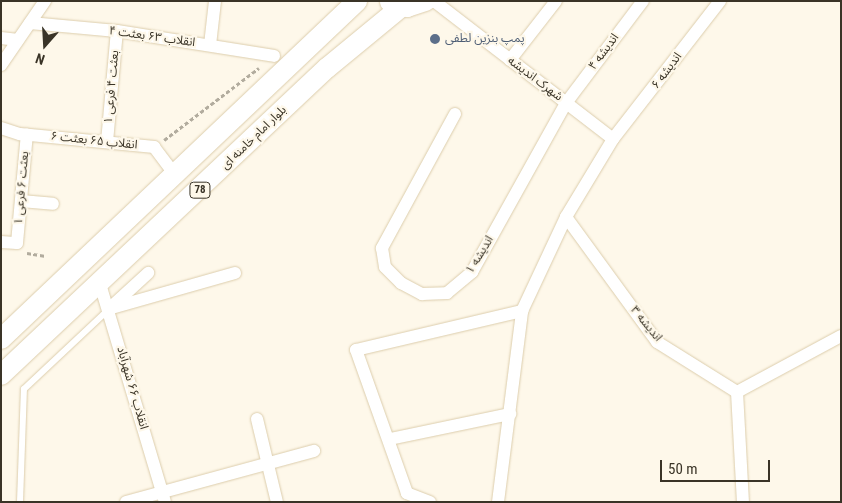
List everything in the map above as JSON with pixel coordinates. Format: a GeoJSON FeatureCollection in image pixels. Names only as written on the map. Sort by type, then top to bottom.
{"type":"FeatureCollection","features":[{"type":"Feature","properties":{"kind":"main road","name":"78"},"geometry":{"type":"LineString","coordinates":[[1,338],[357,1]]}},
{"type":"Feature","properties":{"kind":"main road","name":"78"},"geometry":{"type":"LineString","coordinates":[[394,4],[413,7],[426,1]]}},
{"type":"Feature","properties":{"kind":"main road","name":"بلوار امام خامنه ای"},"geometry":{"type":"LineString","coordinates":[[1,375],[100,284],[394,4]]}},
{"type":"Feature","properties":{"kind":"street"},"geometry":{"type":"LineString","coordinates":[[1,65],[45,1]]}},
{"type":"Feature","properties":{"kind":"street"},"geometry":{"type":"LineString","coordinates":[[210,45],[215,1]]}},
{"type":"Feature","properties":{"kind":"street","name":"شهرک اندیشه"},"geometry":{"type":"LineString","coordinates":[[434,1],[613,139]]}},
{"type":"Feature","properties":{"kind":"street"},"geometry":{"type":"LineString","coordinates":[[510,60],[556,1]]}},
{"type":"Feature","properties":{"kind":"street","name":"اندیشه ۴"},"geometry":{"type":"LineString","coordinates":[[566,102],[643,1]]}},
{"type":"Feature","properties":{"kind":"street","name":"اندیشه ۶"},"geometry":{"type":"LineString","coordinates":[[613,139],[720,1]]}},
{"type":"Feature","properties":{"kind":"street","name":"انقلاب ۶۳ بعثت ۴"},"geometry":{"type":"LineString","coordinates":[[30,23],[117,31],[274,56]]}},
{"type":"Feature","properties":{"kind":"street","name":"بعثت ۴ فرعی ۱"},"geometry":{"type":"LineString","coordinates":[[107,142],[117,31]]}},
{"type":"Feature","properties":{"kind":"street"},"geometry":{"type":"LineString","coordinates":[[1,38],[18,40]]}},
{"type":"Feature","properties":{"kind":"street","name":"اندیشه ۱"},"geometry":{"type":"LineString","coordinates":[[455,114],[382,248],[385,267],[401,283],[422,294],[447,293],[472,272],[566,102]]}},
{"type":"Feature","properties":{"kind":"street","name":"انقلاب ۶۵ بعثت ۶"},"geometry":{"type":"LineString","coordinates":[[1,128],[23,134],[154,148],[174,174]]}},
{"type":"Feature","properties":{"kind":"street","name":"بعثت ۶ فرعی ۱"},"geometry":{"type":"LineString","coordinates":[[17,243],[21,201],[23,134]]}},
{"type":"Feature","properties":{"kind":"street"},"geometry":{"type":"LineString","coordinates":[[498,502],[522,311],[566,217],[613,139]]}},
{"type":"Feature","properties":{"kind":"street"},"geometry":{"type":"LineString","coordinates":[[21,201],[53,204]]}},
{"type":"Feature","properties":{"kind":"street","name":"اندیشه ۳"},"geometry":{"type":"LineString","coordinates":[[566,217],[657,342],[737,392]]}},
{"type":"Feature","properties":{"kind":"street"},"geometry":{"type":"LineString","coordinates":[[1,242],[17,243]]}},
{"type":"Feature","properties":{"kind":"street"},"geometry":{"type":"LineString","coordinates":[[108,309],[148,273]]}},
{"type":"Feature","properties":{"kind":"street"},"geometry":{"type":"LineString","coordinates":[[108,309],[235,273]]}},
{"type":"Feature","properties":{"kind":"street","name":"انقلاب ۶۶ شهرآباد"},"geometry":{"type":"LineString","coordinates":[[100,284],[164,497]]}},
{"type":"Feature","properties":{"kind":"street"},"geometry":{"type":"LineString","coordinates":[[430,502],[407,493],[390,440],[356,350],[522,311]]}},
{"type":"Feature","properties":{"kind":"street"},"geometry":{"type":"LineString","coordinates":[[742,502],[737,392],[841,336]]}},
{"type":"Feature","properties":{"kind":"street"},"geometry":{"type":"LineString","coordinates":[[390,440],[510,414]]}},
{"type":"Feature","properties":{"kind":"street"},"geometry":{"type":"LineString","coordinates":[[257,419],[277,502]]}},
{"type":"Feature","properties":{"kind":"street"},"geometry":{"type":"LineString","coordinates":[[126,502],[164,497],[314,451]]}},
{"type":"Feature","properties":{"kind":"lane"},"geometry":{"type":"LineString","coordinates":[[20,502],[24,389],[108,309]]}},
{"type":"Feature","properties":{"kind":"path"},"geometry":{"type":"LineString","coordinates":[[154,148],[274,56]]}},
{"type":"Feature","properties":{"kind":"path"},"geometry":{"type":"LineString","coordinates":[[17,243],[20,252],[46,256]]}},
{"type":"Feature","properties":{"kind":"place","name":"پمپ بنزین لطفی"},"geometry":{"type":"Point","coordinates":[435,39]}}]}
